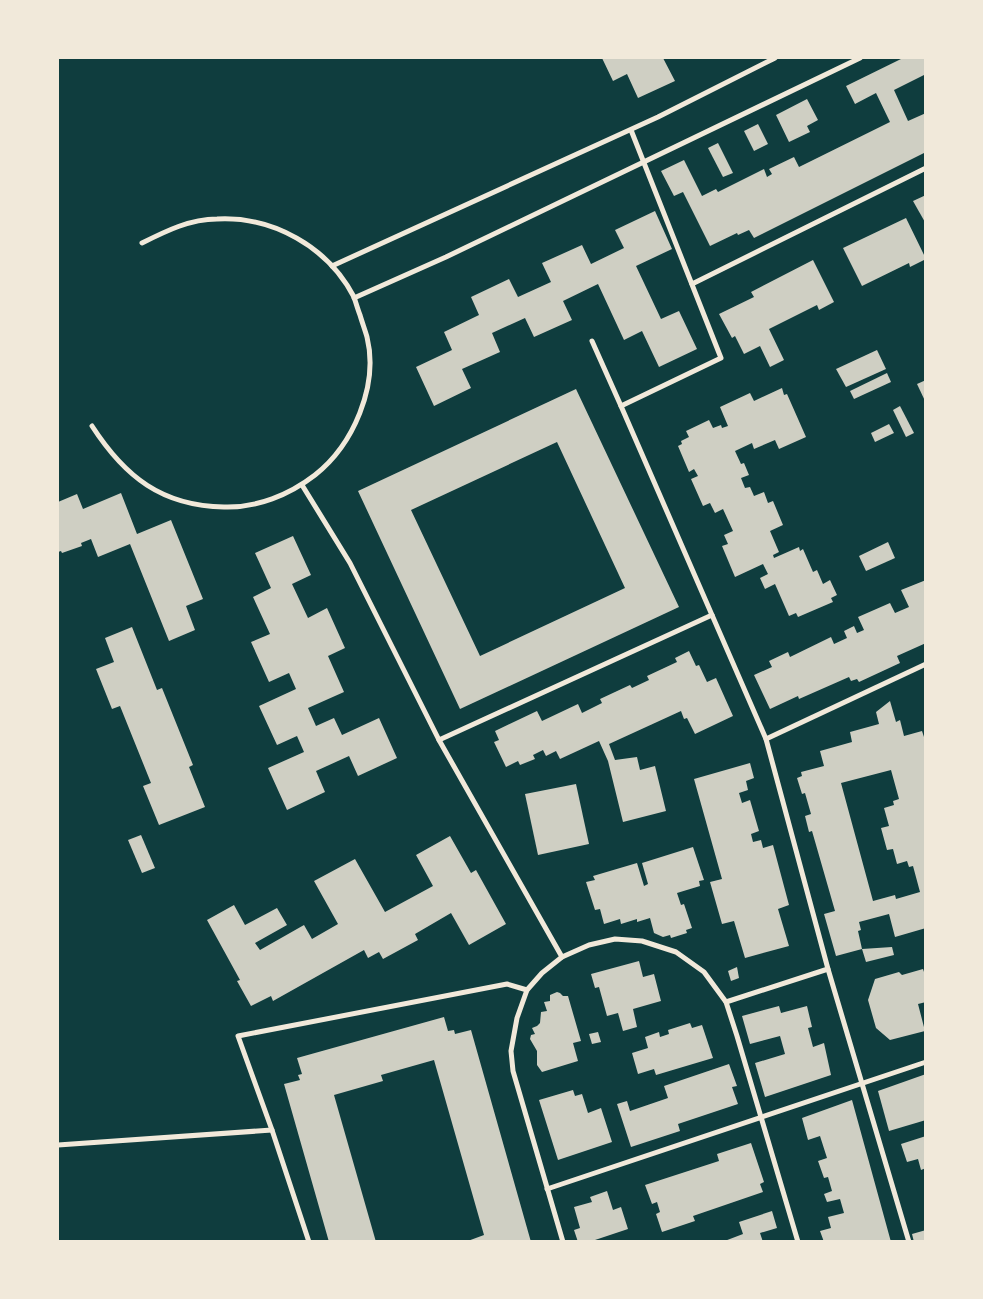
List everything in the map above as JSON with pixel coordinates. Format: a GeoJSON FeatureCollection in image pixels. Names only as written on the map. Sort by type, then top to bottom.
{"type":"FeatureCollection","features":[{"type":"Feature","properties":{"kind":"street"},"geometry":{"type":"LineString","coordinates":[[332,266],[631,130],[775,58]]}},
{"type":"Feature","properties":{"kind":"street"},"geometry":{"type":"LineString","coordinates":[[354,298],[446,257],[860,58]]}},
{"type":"Feature","properties":{"kind":"street"},"geometry":{"type":"LineString","coordinates":[[621,406],[721,358],[631,130]]}},
{"type":"Feature","properties":{"kind":"street"},"geometry":{"type":"LineString","coordinates":[[692,284],[926,168]]}},
{"type":"Feature","properties":{"kind":"street"},"geometry":{"type":"LineString","coordinates":[[92,426],[107,449],[128,472],[156,492],[186,503],[207,507],[238,507],[272,500],[302,485],[325,467],[342,447],[358,419],[365,396],[369,366],[367,338],[354,298],[332,266],[304,242],[277,228],[250,220],[216,218],[175,226],[142,243]]}},
{"type":"Feature","properties":{"kind":"street"},"geometry":{"type":"LineString","coordinates":[[592,341],[766,738],[828,969],[909,1242]]}},
{"type":"Feature","properties":{"kind":"street"},"geometry":{"type":"LineString","coordinates":[[302,485],[350,563],[439,740],[562,957]]}},
{"type":"Feature","properties":{"kind":"street"},"geometry":{"type":"LineString","coordinates":[[439,740],[712,615]]}},
{"type":"Feature","properties":{"kind":"street"},"geometry":{"type":"LineString","coordinates":[[766,738],[926,664]]}},
{"type":"Feature","properties":{"kind":"street"},"geometry":{"type":"LineString","coordinates":[[563,1242],[513,1071],[511,1051],[517,1018],[527,990],[542,972],[562,957],[589,945],[615,939],[642,941],[676,952],[704,972],[726,1002],[798,1242]]}},
{"type":"Feature","properties":{"kind":"street"},"geometry":{"type":"LineString","coordinates":[[726,1002],[828,969]]}},
{"type":"Feature","properties":{"kind":"street"},"geometry":{"type":"LineString","coordinates":[[309,1242],[272,1130],[238,1036],[508,984],[527,990]]}},
{"type":"Feature","properties":{"kind":"street"},"geometry":{"type":"LineString","coordinates":[[548,1189],[926,1062]]}},
{"type":"Feature","properties":{"kind":"street"},"geometry":{"type":"LineString","coordinates":[[58,1145],[272,1130]]}},
{"type":"Feature","properties":{"kind":"building"},"geometry":{"type":"Polygon","coordinates":[[[602,58],[663,58],[675,81],[638,98],[627,74],[613,81],[602,58]]]}},
{"type":"Feature","properties":{"kind":"building"},"geometry":{"type":"Polygon","coordinates":[[[903,58],[926,58],[926,74],[894,90],[908,121],[926,113],[926,152],[754,238],[749,230],[738,235],[737,233],[710,246],[683,192],[674,196],[661,171],[684,160],[702,196],[716,189],[718,192],[764,169],[767,177],[772,174],[769,169],[794,157],[799,167],[890,122],[876,93],[855,104],[846,86],[903,58]]]}},
{"type":"Feature","properties":{"kind":"building"},"geometry":{"type":"Polygon","coordinates":[[[807,99],[818,120],[807,126],[810,132],[789,142],[776,115],[807,99]]]}},
{"type":"Feature","properties":{"kind":"building"},"geometry":{"type":"Polygon","coordinates":[[[758,124],[768,144],[754,151],[744,131],[758,124]]]}},
{"type":"Feature","properties":{"kind":"building"},"geometry":{"type":"Polygon","coordinates":[[[718,143],[733,173],[723,177],[708,148],[718,143]]]}},
{"type":"Feature","properties":{"kind":"building"},"geometry":{"type":"Polygon","coordinates":[[[926,195],[926,224],[913,201],[926,195]]]}},
{"type":"Feature","properties":{"kind":"building"},"geometry":{"type":"Polygon","coordinates":[[[655,211],[672,249],[636,266],[661,319],[679,311],[697,349],[659,367],[642,331],[624,340],[598,284],[563,301],[572,320],[534,337],[525,318],[492,333],[500,352],[462,369],[471,388],[434,406],[416,367],[452,350],[444,332],[479,315],[471,297],[509,279],[518,297],[551,282],[542,263],[582,245],[591,264],[624,248],[615,230],[655,211]]]}},
{"type":"Feature","properties":{"kind":"building"},"geometry":{"type":"Polygon","coordinates":[[[906,218],[926,259],[910,267],[909,263],[862,286],[843,248],[906,218]]]}},
{"type":"Feature","properties":{"kind":"building"},"geometry":{"type":"Polygon","coordinates":[[[813,260],[834,302],[819,310],[817,305],[769,329],[784,360],[770,367],[760,346],[744,354],[735,336],[732,338],[719,314],[754,297],[751,292],[813,260]]]}},
{"type":"Feature","properties":{"kind":"building"},"geometry":{"type":"Polygon","coordinates":[[[877,350],[886,369],[846,387],[836,369],[877,350]]]}},
{"type":"Feature","properties":{"kind":"building"},"geometry":{"type":"Polygon","coordinates":[[[887,373],[891,382],[854,399],[850,391],[887,373]]]}},
{"type":"Feature","properties":{"kind":"building"},"geometry":{"type":"Polygon","coordinates":[[[926,380],[926,403],[917,384],[926,380]]]}},
{"type":"Feature","properties":{"kind":"building"},"geometry":{"type":"Polygon","coordinates":[[[782,388],[784,395],[787,394],[806,437],[779,449],[775,440],[754,449],[752,443],[735,451],[741,464],[744,463],[749,475],[741,478],[745,488],[750,487],[754,496],[764,492],[768,503],[773,501],[783,525],[770,531],[779,552],[773,555],[774,558],[799,547],[800,551],[803,549],[813,572],[817,570],[823,584],[830,580],[837,595],[831,598],[833,602],[798,617],[796,613],[789,616],[775,584],[765,589],[760,578],[768,574],[763,564],[735,577],[722,546],[728,544],[724,535],[733,531],[723,509],[715,513],[710,503],[703,506],[691,479],[698,476],[694,469],[689,472],[678,446],[682,444],[681,441],[689,437],[686,431],[709,420],[713,428],[721,425],[722,428],[728,426],[720,407],[750,393],[754,401],[782,388]]]}},
{"type":"Feature","properties":{"kind":"building"},"geometry":{"type":"Polygon","coordinates":[[[576,389],[679,607],[460,709],[358,491],[576,389]],[[557,442],[411,510],[480,656],[625,588],[557,442]]]}},
{"type":"Feature","properties":{"kind":"building"},"geometry":{"type":"Polygon","coordinates":[[[900,406],[914,433],[906,437],[893,410],[900,406]]]}},
{"type":"Feature","properties":{"kind":"building"},"geometry":{"type":"Polygon","coordinates":[[[889,424],[894,433],[875,442],[871,433],[889,424]]]}},
{"type":"Feature","properties":{"kind":"building"},"geometry":{"type":"Polygon","coordinates":[[[121,493],[137,534],[171,520],[203,599],[186,606],[195,630],[169,641],[130,544],[98,557],[91,539],[81,543],[82,546],[62,553],[61,551],[58,552],[58,502],[77,494],[83,509],[121,493]]]}},
{"type":"Feature","properties":{"kind":"building"},"geometry":{"type":"Polygon","coordinates":[[[293,536],[311,575],[292,584],[308,618],[327,608],[345,648],[328,656],[344,692],[308,708],[316,726],[334,718],[342,735],[379,718],[397,758],[358,776],[349,756],[316,771],[325,792],[287,810],[268,768],[304,752],[297,736],[277,745],[259,706],[296,689],[289,673],[269,682],[251,642],[270,634],[253,597],[271,588],[255,553],[293,536]]]}},
{"type":"Feature","properties":{"kind":"building"},"geometry":{"type":"Polygon","coordinates":[[[888,542],[895,558],[866,571],[859,556],[888,542]]]}},
{"type":"Feature","properties":{"kind":"building"},"geometry":{"type":"Polygon","coordinates":[[[926,580],[926,643],[897,656],[900,663],[859,682],[857,679],[851,681],[849,677],[799,699],[798,696],[770,709],[754,675],[772,667],[769,661],[788,652],[790,657],[831,637],[834,644],[847,638],[844,631],[854,626],[857,633],[864,630],[858,617],[890,603],[895,613],[909,607],[901,590],[926,580]]]}},
{"type":"Feature","properties":{"kind":"building"},"geometry":{"type":"Polygon","coordinates":[[[132,627],[157,690],[162,688],[193,765],[189,767],[205,807],[159,825],[143,786],[151,783],[120,706],[112,709],[96,669],[114,662],[105,638],[132,627]]]}},
{"type":"Feature","properties":{"kind":"building"},"geometry":{"type":"Polygon","coordinates":[[[689,651],[696,666],[699,665],[707,682],[716,678],[733,716],[695,734],[687,718],[684,719],[681,711],[609,744],[615,760],[637,757],[640,770],[655,766],[666,811],[623,822],[608,761],[599,741],[560,759],[556,751],[546,756],[543,750],[533,755],[535,759],[520,765],[518,761],[506,767],[494,742],[499,740],[495,731],[537,711],[542,721],[578,704],[582,713],[602,703],[600,699],[630,685],[632,688],[649,680],[647,676],[677,662],[675,658],[689,651]]]}},
{"type":"Feature","properties":{"kind":"building"},"geometry":{"type":"Polygon","coordinates":[[[890,701],[896,722],[900,720],[904,736],[922,731],[924,737],[926,736],[926,928],[895,937],[889,914],[859,922],[861,930],[858,931],[862,949],[836,956],[824,914],[835,911],[812,831],[809,832],[805,816],[811,814],[805,793],[802,794],[797,778],[802,776],[801,772],[824,766],[820,751],[852,742],[850,732],[879,724],[876,712],[890,701]],[[891,770],[841,783],[873,901],[895,895],[896,899],[920,892],[913,866],[909,867],[907,861],[897,864],[893,849],[887,850],[881,828],[889,826],[884,808],[894,805],[893,801],[899,799],[891,770]]]}},
{"type":"Feature","properties":{"kind":"building"},"geometry":{"type":"Polygon","coordinates":[[[750,763],[754,778],[746,781],[748,790],[739,793],[742,803],[750,800],[759,831],[751,834],[753,842],[761,840],[763,848],[773,845],[789,905],[778,909],[789,946],[745,958],[734,921],[722,924],[710,882],[722,879],[694,779],[750,763]]]}},
{"type":"Feature","properties":{"kind":"building"},"geometry":{"type":"Polygon","coordinates":[[[576,784],[589,844],[538,855],[525,794],[576,784]]]}},
{"type":"Feature","properties":{"kind":"building"},"geometry":{"type":"Polygon","coordinates":[[[141,835],[155,868],[142,873],[128,840],[141,835]]]}},
{"type":"Feature","properties":{"kind":"building"},"geometry":{"type":"Polygon","coordinates":[[[450,836],[471,873],[476,870],[506,924],[469,945],[451,913],[415,934],[418,940],[383,959],[379,952],[368,958],[364,950],[273,1001],[271,996],[251,1006],[237,981],[240,980],[207,920],[234,905],[245,925],[277,908],[287,925],[255,943],[260,950],[304,925],[312,939],[338,924],[314,881],[355,859],[385,912],[433,886],[416,855],[450,836]]]}},
{"type":"Feature","properties":{"kind":"building"},"geometry":{"type":"Polygon","coordinates":[[[693,847],[704,880],[699,881],[700,886],[677,893],[681,905],[684,904],[692,928],[686,930],[687,933],[671,938],[670,935],[663,937],[654,933],[650,918],[637,922],[637,919],[621,924],[620,919],[604,924],[600,909],[595,910],[586,882],[595,880],[593,876],[637,863],[644,886],[648,884],[642,863],[693,847]]]}},
{"type":"Feature","properties":{"kind":"building"},"geometry":{"type":"Polygon","coordinates":[[[892,947],[894,955],[866,962],[862,949],[892,947]]]}},
{"type":"Feature","properties":{"kind":"building"},"geometry":{"type":"Polygon","coordinates":[[[639,961],[643,977],[654,974],[661,1001],[633,1009],[637,1027],[623,1031],[618,1013],[607,1016],[599,987],[595,988],[591,974],[639,961]]]}},
{"type":"Feature","properties":{"kind":"building"},"geometry":{"type":"Polygon","coordinates":[[[737,967],[739,978],[731,981],[728,971],[737,967]]]}},
{"type":"Feature","properties":{"kind":"building"},"geometry":{"type":"Polygon","coordinates":[[[923,969],[926,978],[926,1002],[918,1004],[925,1031],[890,1040],[876,1028],[868,1000],[875,979],[899,972],[902,975],[923,969]]]}},
{"type":"Feature","properties":{"kind":"building"},"geometry":{"type":"Polygon","coordinates":[[[557,992],[563,996],[568,996],[581,1041],[573,1043],[578,1061],[542,1072],[537,1065],[537,1051],[530,1039],[531,1035],[535,1034],[532,1028],[540,1023],[541,1012],[547,1011],[544,1002],[550,1001],[550,995],[557,992]]]}},
{"type":"Feature","properties":{"kind":"building"},"geometry":{"type":"Polygon","coordinates":[[[779,1006],[781,1013],[807,1006],[812,1027],[808,1028],[813,1047],[824,1043],[831,1075],[765,1097],[755,1063],[785,1054],[780,1036],[750,1044],[742,1016],[779,1006]]]}},
{"type":"Feature","properties":{"kind":"building"},"geometry":{"type":"Polygon","coordinates":[[[444,1017],[448,1031],[454,1030],[455,1034],[471,1030],[531,1242],[465,1242],[484,1235],[434,1060],[381,1075],[383,1081],[334,1095],[376,1242],[329,1242],[284,1084],[300,1080],[298,1075],[302,1074],[297,1058],[444,1017]]]}},
{"type":"Feature","properties":{"kind":"building"},"geometry":{"type":"Polygon","coordinates":[[[690,1023],[692,1028],[702,1025],[713,1058],[656,1075],[654,1069],[638,1074],[632,1053],[648,1048],[645,1037],[659,1032],[660,1037],[669,1034],[668,1030],[690,1023]]]}},
{"type":"Feature","properties":{"kind":"building"},"geometry":{"type":"Polygon","coordinates":[[[598,1032],[601,1042],[592,1044],[589,1034],[598,1032]]]}},
{"type":"Feature","properties":{"kind":"building"},"geometry":{"type":"Polygon","coordinates":[[[729,1064],[737,1086],[732,1087],[738,1104],[678,1124],[680,1131],[631,1147],[617,1104],[627,1101],[630,1111],[668,1098],[664,1086],[729,1064]]]}},
{"type":"Feature","properties":{"kind":"building"},"geometry":{"type":"Polygon","coordinates":[[[926,1074],[926,1120],[889,1131],[878,1091],[926,1074]]]}},
{"type":"Feature","properties":{"kind":"building"},"geometry":{"type":"Polygon","coordinates":[[[573,1090],[575,1096],[582,1094],[588,1113],[601,1108],[612,1142],[558,1160],[539,1100],[573,1090]]]}},
{"type":"Feature","properties":{"kind":"building"},"geometry":{"type":"Polygon","coordinates":[[[852,1100],[891,1242],[824,1242],[820,1231],[831,1228],[828,1217],[844,1213],[840,1199],[827,1202],[824,1194],[832,1191],[828,1177],[824,1178],[818,1161],[827,1158],[820,1136],[808,1140],[802,1118],[852,1100]]]}},
{"type":"Feature","properties":{"kind":"building"},"geometry":{"type":"Polygon","coordinates":[[[926,1136],[926,1168],[921,1170],[918,1159],[907,1162],[901,1144],[926,1136]]]}},
{"type":"Feature","properties":{"kind":"building"},"geometry":{"type":"Polygon","coordinates":[[[751,1143],[764,1182],[760,1184],[763,1192],[693,1216],[695,1221],[662,1232],[656,1214],[660,1212],[657,1202],[652,1204],[645,1185],[719,1161],[717,1154],[751,1143]]]}},
{"type":"Feature","properties":{"kind":"building"},"geometry":{"type":"Polygon","coordinates":[[[607,1191],[613,1210],[621,1207],[628,1229],[589,1242],[578,1242],[574,1230],[580,1228],[574,1207],[592,1202],[590,1197],[607,1191]]]}},
{"type":"Feature","properties":{"kind":"building"},"geometry":{"type":"Polygon","coordinates":[[[772,1211],[777,1228],[760,1233],[763,1242],[722,1242],[743,1234],[739,1222],[772,1211]]]}},
{"type":"Feature","properties":{"kind":"building"},"geometry":{"type":"Polygon","coordinates":[[[926,1230],[926,1242],[914,1242],[912,1234],[926,1230]]]}}]}
